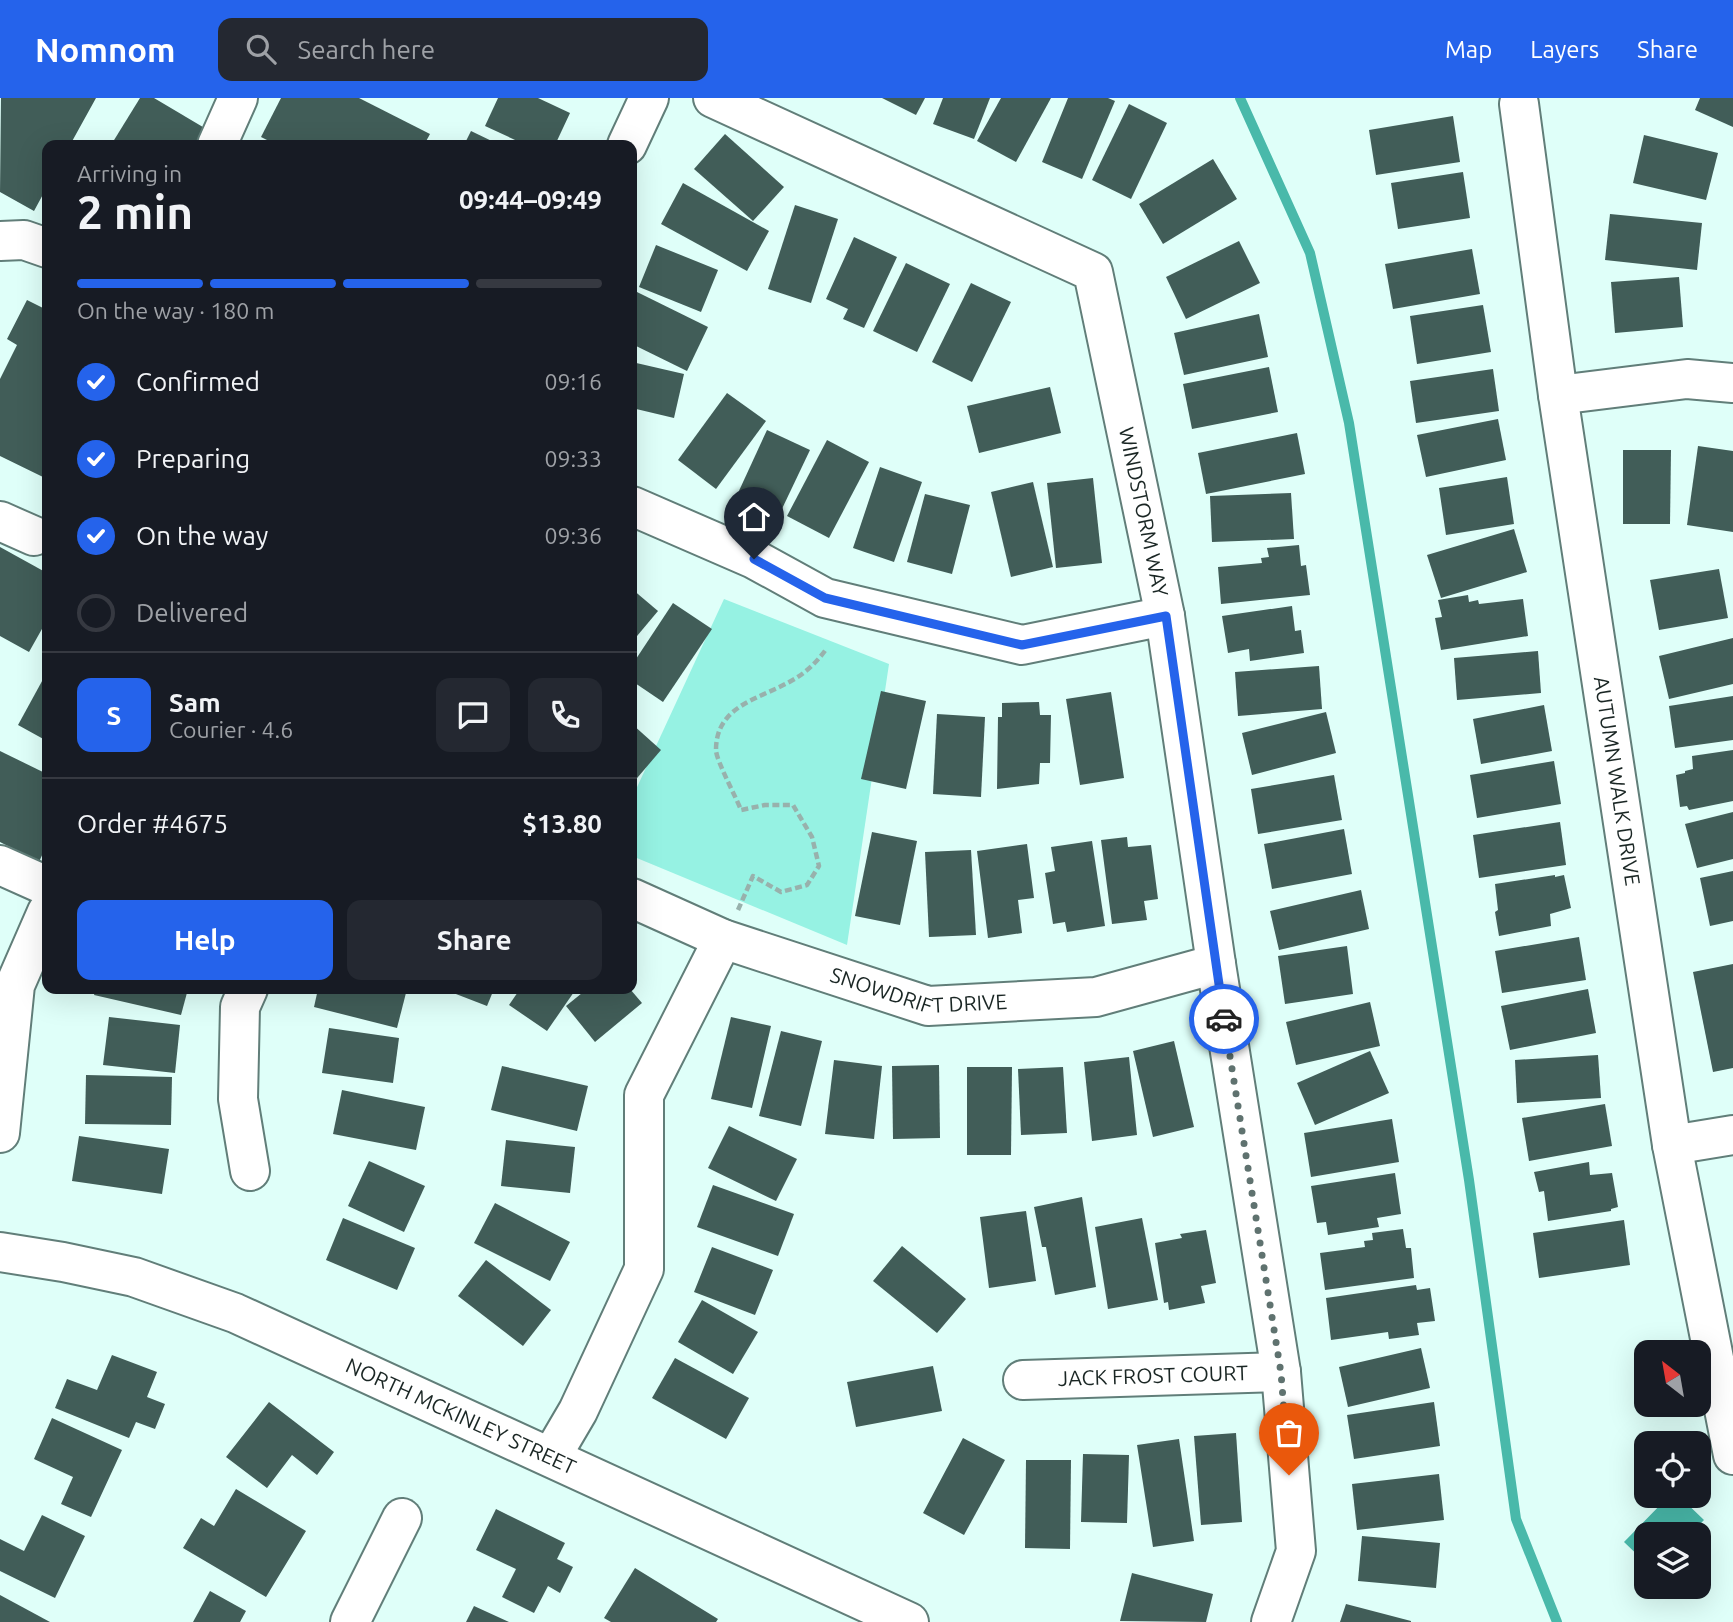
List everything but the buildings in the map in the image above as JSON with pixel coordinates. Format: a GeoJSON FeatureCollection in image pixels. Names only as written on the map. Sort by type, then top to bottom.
{"type":"FeatureCollection","features":[{"type":"Feature","properties":{"kind":"street"},"geometry":{"type":"LineString","coordinates":[[222,140],[238,98]]}},
{"type":"Feature","properties":{"kind":"street"},"geometry":{"type":"LineString","coordinates":[[629,140],[649,98]]}},
{"type":"Feature","properties":{"kind":"street","name":"WINDSTORM WAY"},"geometry":{"type":"LineString","coordinates":[[713,98],[1093,272],[1166,616],[1216,964],[1281,1373],[1296,1551],[1271,1622]]}},
{"type":"Feature","properties":{"kind":"street","name":"AUTUMN WALK DRIVE"},"geometry":{"type":"LineString","coordinates":[[1519,103],[1558,396],[1672,1145],[1733,1455]]}},
{"type":"Feature","properties":{"kind":"street"},"geometry":{"type":"LineString","coordinates":[[0,242],[24,240],[42,246]]}},
{"type":"Feature","properties":{"kind":"street"},"geometry":{"type":"LineString","coordinates":[[1558,396],[1687,379],[1733,383]]}},
{"type":"Feature","properties":{"kind":"street"},"geometry":{"type":"LineString","coordinates":[[637,508],[754,559],[825,598],[1022,645],[1166,616]]}},
{"type":"Feature","properties":{"kind":"street"},"geometry":{"type":"LineString","coordinates":[[0,521],[42,525]]}},
{"type":"Feature","properties":{"kind":"street"},"geometry":{"type":"LineString","coordinates":[[0,865],[42,884]]}},
{"type":"Feature","properties":{"kind":"street","name":"SNOWDRIFT DRIVE"},"geometry":{"type":"LineString","coordinates":[[637,899],[731,925],[928,1006],[1096,996],[1216,964]]}},
{"type":"Feature","properties":{"kind":"street"},"geometry":{"type":"LineString","coordinates":[[0,1133],[15,985],[42,923]]}},
{"type":"Feature","properties":{"kind":"street"},"geometry":{"type":"LineString","coordinates":[[551,1457],[578,1411],[644,1269],[644,1095],[731,925]]}},
{"type":"Feature","properties":{"kind":"street"},"geometry":{"type":"LineString","coordinates":[[246,994],[240,1007],[238,1099],[250,1171]]}},
{"type":"Feature","properties":{"kind":"street"},"geometry":{"type":"LineString","coordinates":[[1672,1145],[1733,1135]]}},
{"type":"Feature","properties":{"kind":"street","name":"NORTH MCKINLEY STREET"},"geometry":{"type":"LineString","coordinates":[[0,1252],[134,1277],[234,1313],[909,1622]]}},
{"type":"Feature","properties":{"kind":"street","name":"JACK FROST COURT"},"geometry":{"type":"LineString","coordinates":[[1023,1380],[1281,1373]]}},
{"type":"Feature","properties":{"kind":"street"},"geometry":{"type":"LineString","coordinates":[[350,1622],[402,1518]]}},
{"type":"Feature","properties":{"kind":"path"},"geometry":{"type":"LineString","coordinates":[[731,925],[752,876],[781,892],[807,885],[819,866],[812,836],[793,805],[765,805],[741,810],[715,751],[721,722],[735,709],[792,681],[817,662],[827,648]]}},
{"type":"Feature","properties":{"kind":"shaded area"},"geometry":{"type":"Polygon","coordinates":[[[724,599],[889,664],[847,945],[637,858],[637,787],[724,599]]]}},
{"type":"Feature","properties":{"kind":"shaded area"},"geometry":{"type":"Polygon","coordinates":[[[1657,1508],[1692,1508],[1704,1520],[1702,1522],[1644,1522],[1657,1508]]]}},
{"type":"Feature","properties":{"kind":"shaded area"},"geometry":{"type":"Polygon","coordinates":[[[1634,1532],[1634,1552],[1624,1542],[1634,1532]]]}},
{"type":"Feature","properties":{"kind":"waterway"},"geometry":{"type":"LineString","coordinates":[[1240,98],[1310,253],[1349,423],[1469,1180],[1516,1519],[1557,1622]]}},
{"type":"Feature","properties":{"kind":"way so far"},"geometry":{"type":"LineString","coordinates":[[1224,1019],[1281,1373],[1289,1475]]}},
{"type":"Feature","properties":{"kind":"route"},"geometry":{"type":"LineString","coordinates":[[754,559],[825,598],[1022,645],[1166,616],[1224,1019]]}}]}
